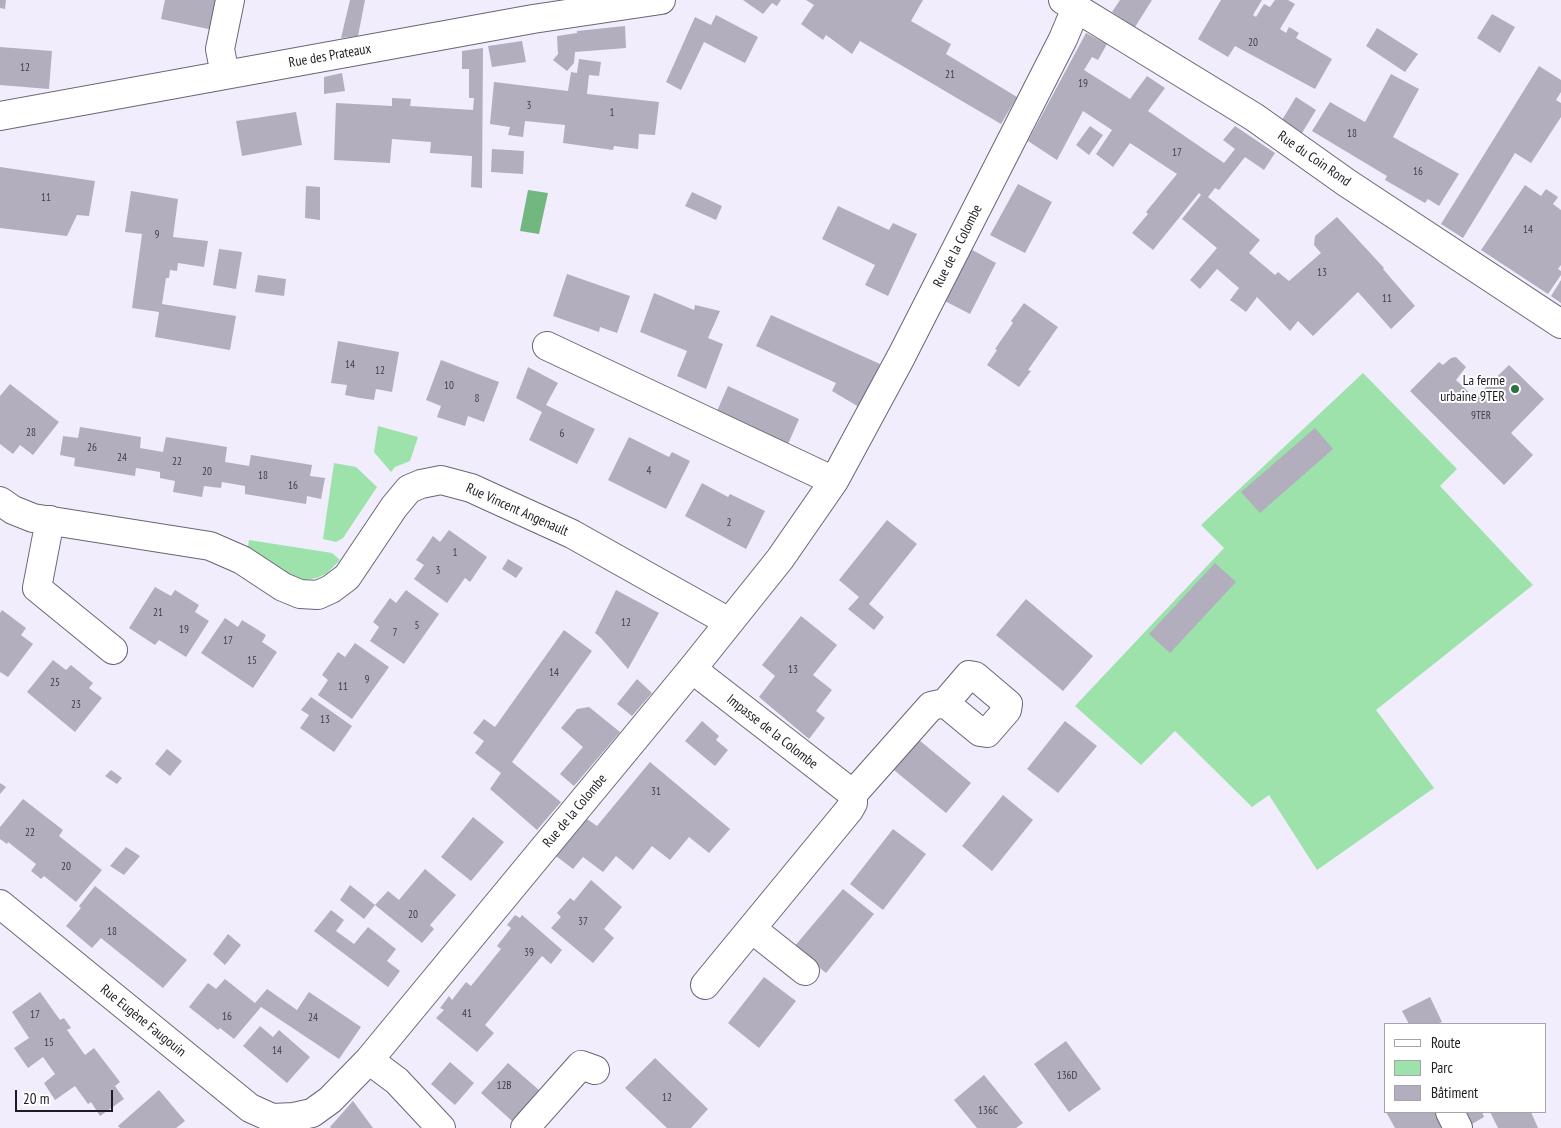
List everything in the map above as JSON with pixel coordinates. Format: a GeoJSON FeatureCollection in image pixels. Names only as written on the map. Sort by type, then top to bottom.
{"type":"FeatureCollection","features":[{"type":"Feature","properties":{"kind":"street"},"geometry":{"type":"LineString","coordinates":[[226,75],[220,48],[230,0]]}},
{"type":"Feature","properties":{"kind":"street","name":"Rue des Prateaux"},"geometry":{"type":"LineString","coordinates":[[0,116],[533,18],[661,0]]}},
{"type":"Feature","properties":{"kind":"street","name":"Rue du Coin Rond"},"geometry":{"type":"LineString","coordinates":[[1070,5],[1254,117],[1347,183],[1561,324]]}},
{"type":"Feature","properties":{"kind":"street","name":"Rue de la Colombe"},"geometry":{"type":"LineString","coordinates":[[294,1123],[330,1100],[370,1060],[692,669],[780,558],[834,481],[901,357],[1063,39],[1071,20],[1070,5]]}},
{"type":"Feature","properties":{"kind":"street"},"geometry":{"type":"LineString","coordinates":[[547,346],[834,481]]}},
{"type":"Feature","properties":{"kind":"street","name":"Rue Vincent Angenault"},"geometry":{"type":"LineString","coordinates":[[0,501],[13,510],[33,518],[210,546],[242,560],[283,587],[300,594],[318,594],[331,589],[347,577],[394,507],[409,489],[441,480],[471,488],[572,534],[729,622]]}},
{"type":"Feature","properties":{"kind":"street"},"geometry":{"type":"LineString","coordinates":[[50,520],[37,588],[113,650]]}},
{"type":"Feature","properties":{"kind":"street","name":"Impasse de la Colombe"},"geometry":{"type":"LineString","coordinates":[[692,669],[852,794]]}},
{"type":"Feature","properties":{"kind":"street"},"geometry":{"type":"LineString","coordinates":[[705,986],[849,810],[853,804],[852,794],[931,706],[945,703]]}},
{"type":"Feature","properties":{"kind":"street","name":"Rue Eugène Faugouin"},"geometry":{"type":"LineString","coordinates":[[0,904],[250,1108],[272,1118],[294,1123]]}},
{"type":"Feature","properties":{"kind":"street"},"geometry":{"type":"LineString","coordinates":[[752,929],[805,972]]}},
{"type":"Feature","properties":{"kind":"street"},"geometry":{"type":"LineString","coordinates":[[370,1060],[397,1081],[441,1128]]}},
{"type":"Feature","properties":{"kind":"street"},"geometry":{"type":"LineString","coordinates":[[525,1128],[581,1065],[595,1070]]}},
{"type":"Feature","properties":{"kind":"street"},"geometry":{"type":"LineString","coordinates":[[1450,1113],[1458,1128]]}},
{"type":"Feature","properties":{"kind":"green space"},"geometry":{"type":"Polygon","coordinates":[[[1363,373],[1457,469],[1440,486],[1533,585],[1376,710],[1434,788],[1317,870],[1269,795],[1252,807],[1175,731],[1141,765],[1075,706],[1224,548],[1201,525],[1363,373]]]}},
{"type":"Feature","properties":{"kind":"green space"},"geometry":{"type":"Polygon","coordinates":[[[378,426],[418,437],[410,461],[395,467],[391,472],[374,452],[378,426]]]}},
{"type":"Feature","properties":{"kind":"green space"},"geometry":{"type":"Polygon","coordinates":[[[334,463],[356,467],[377,487],[343,538],[336,542],[323,539],[334,463]]]}},
{"type":"Feature","properties":{"kind":"green space"},"geometry":{"type":"Polygon","coordinates":[[[249,540],[332,553],[340,560],[327,573],[317,578],[304,580],[289,574],[248,547],[249,540]]]}},
{"type":"Feature","properties":{"kind":"shaded area"},"geometry":{"type":"Polygon","coordinates":[[[528,190],[548,193],[539,234],[520,231],[528,190]]]}},
{"type":"Feature","properties":{"kind":"building"},"geometry":{"type":"Polygon","coordinates":[[[0,0],[6,0],[5,9],[0,8],[0,0]]]}},
{"type":"Feature","properties":{"kind":"building"},"geometry":{"type":"Polygon","coordinates":[[[165,0],[219,0],[213,30],[161,19],[165,0]]]}},
{"type":"Feature","properties":{"kind":"building"},"geometry":{"type":"Polygon","coordinates":[[[350,0],[365,0],[358,36],[341,38],[350,0]]]}},
{"type":"Feature","properties":{"kind":"building"},"geometry":{"type":"Polygon","coordinates":[[[743,0],[781,0],[777,6],[772,3],[763,14],[743,0]]]}},
{"type":"Feature","properties":{"kind":"building"},"geometry":{"type":"Polygon","coordinates":[[[806,0],[923,0],[911,21],[951,44],[946,54],[1017,97],[1001,124],[860,41],[852,54],[826,35],[823,40],[801,24],[814,5],[806,0]]]}},
{"type":"Feature","properties":{"kind":"building"},"geometry":{"type":"Polygon","coordinates":[[[1120,0],[1152,0],[1135,27],[1112,12],[1120,0]]]}},
{"type":"Feature","properties":{"kind":"building"},"geometry":{"type":"Polygon","coordinates":[[[1221,0],[1262,0],[1253,15],[1256,17],[1264,4],[1270,7],[1275,0],[1288,0],[1295,4],[1280,29],[1286,33],[1289,27],[1299,33],[1296,38],[1332,59],[1315,89],[1235,46],[1228,57],[1198,39],[1221,0]]]}},
{"type":"Feature","properties":{"kind":"building"},"geometry":{"type":"Polygon","coordinates":[[[1492,14],[1515,27],[1500,53],[1477,38],[1492,14]]]}},
{"type":"Feature","properties":{"kind":"building"},"geometry":{"type":"Polygon","coordinates":[[[716,15],[758,37],[745,63],[704,42],[681,90],[666,82],[695,17],[711,25],[716,15]]]}},
{"type":"Feature","properties":{"kind":"building"},"geometry":{"type":"Polygon","coordinates":[[[625,26],[626,48],[575,52],[574,63],[567,71],[553,60],[558,54],[557,36],[577,33],[577,31],[625,26]]]}},
{"type":"Feature","properties":{"kind":"building"},"geometry":{"type":"Polygon","coordinates":[[[1377,28],[1418,54],[1405,72],[1366,46],[1377,28]]]}},
{"type":"Feature","properties":{"kind":"building"},"geometry":{"type":"Polygon","coordinates":[[[1086,33],[1107,44],[1098,60],[1092,57],[1084,70],[1130,99],[1147,76],[1165,88],[1148,111],[1224,163],[1235,149],[1223,140],[1235,126],[1275,153],[1264,170],[1245,157],[1219,190],[1215,188],[1208,197],[1260,240],[1249,253],[1275,275],[1278,272],[1289,281],[1321,253],[1314,245],[1315,236],[1337,217],[1384,268],[1415,306],[1391,329],[1358,292],[1313,336],[1298,321],[1290,331],[1257,297],[1246,312],[1230,300],[1239,288],[1217,269],[1200,289],[1190,280],[1217,248],[1182,219],[1201,195],[1199,193],[1153,250],[1132,233],[1148,214],[1146,212],[1177,174],[1130,143],[1113,167],[1096,154],[1112,130],[1083,111],[1057,160],[1028,141],[1086,33]]]}},
{"type":"Feature","properties":{"kind":"building"},"geometry":{"type":"Polygon","coordinates":[[[522,41],[526,62],[492,67],[488,46],[522,41]]]}},
{"type":"Feature","properties":{"kind":"building"},"geometry":{"type":"Polygon","coordinates":[[[0,47],[52,51],[49,89],[0,85],[0,47]]]}},
{"type":"Feature","properties":{"kind":"building"},"geometry":{"type":"Polygon","coordinates":[[[483,48],[482,188],[471,187],[472,156],[430,153],[431,142],[392,139],[390,163],[334,160],[336,103],[392,106],[392,98],[411,99],[410,106],[473,110],[474,98],[469,98],[469,69],[462,69],[462,51],[483,48]]]}},
{"type":"Feature","properties":{"kind":"building"},"geometry":{"type":"Polygon","coordinates":[[[579,59],[601,62],[599,76],[589,75],[587,94],[659,102],[655,135],[639,134],[638,149],[614,146],[613,150],[563,143],[565,125],[525,121],[523,137],[508,135],[510,127],[490,124],[494,82],[568,91],[571,72],[577,73],[579,59]]]}},
{"type":"Feature","properties":{"kind":"building"},"geometry":{"type":"Polygon","coordinates":[[[1539,66],[1561,80],[1561,92],[1556,100],[1561,103],[1561,117],[1531,163],[1515,153],[1463,238],[1441,224],[1539,66]]]}},
{"type":"Feature","properties":{"kind":"building"},"geometry":{"type":"Polygon","coordinates":[[[342,73],[345,91],[324,94],[324,77],[342,73]]]}},
{"type":"Feature","properties":{"kind":"building"},"geometry":{"type":"Polygon","coordinates":[[[1391,74],[1419,89],[1393,137],[1459,174],[1439,206],[1428,199],[1425,203],[1385,180],[1387,176],[1312,131],[1330,102],[1365,122],[1391,74]]]}},
{"type":"Feature","properties":{"kind":"building"},"geometry":{"type":"Polygon","coordinates":[[[1296,97],[1316,110],[1302,133],[1282,120],[1296,97]]]}},
{"type":"Feature","properties":{"kind":"building"},"geometry":{"type":"Polygon","coordinates":[[[296,112],[302,145],[242,156],[236,121],[296,112]]]}},
{"type":"Feature","properties":{"kind":"building"},"geometry":{"type":"Polygon","coordinates":[[[1090,126],[1103,135],[1089,155],[1076,145],[1090,126]]]}},
{"type":"Feature","properties":{"kind":"building"},"geometry":{"type":"Polygon","coordinates":[[[492,149],[524,151],[523,174],[491,172],[492,149]]]}},
{"type":"Feature","properties":{"kind":"building"},"geometry":{"type":"Polygon","coordinates":[[[0,167],[95,181],[89,216],[77,215],[67,236],[0,228],[0,167]]]}},
{"type":"Feature","properties":{"kind":"building"},"geometry":{"type":"Polygon","coordinates":[[[1018,184],[1052,202],[1025,253],[990,235],[1018,184]]]}},
{"type":"Feature","properties":{"kind":"building"},"geometry":{"type":"Polygon","coordinates":[[[1525,185],[1541,196],[1546,189],[1558,197],[1553,204],[1561,210],[1561,265],[1558,269],[1561,271],[1561,275],[1548,294],[1481,250],[1525,185]]]}},
{"type":"Feature","properties":{"kind":"building"},"geometry":{"type":"Polygon","coordinates":[[[306,186],[320,187],[320,220],[305,218],[306,186]]]}},
{"type":"Feature","properties":{"kind":"building"},"geometry":{"type":"Polygon","coordinates":[[[131,191],[178,199],[173,237],[208,241],[204,267],[178,263],[177,271],[170,270],[169,278],[166,278],[162,304],[236,316],[230,350],[155,337],[159,312],[132,308],[142,234],[125,232],[131,191]]]}},
{"type":"Feature","properties":{"kind":"building"},"geometry":{"type":"Polygon","coordinates":[[[692,192],[722,206],[716,220],[685,206],[692,192]]]}},
{"type":"Feature","properties":{"kind":"building"},"geometry":{"type":"Polygon","coordinates":[[[838,206],[889,230],[893,223],[917,234],[888,296],[865,285],[875,265],[822,239],[838,206]]]}},
{"type":"Feature","properties":{"kind":"building"},"geometry":{"type":"Polygon","coordinates":[[[967,247],[996,263],[970,314],[941,299],[967,247]]]}},
{"type":"Feature","properties":{"kind":"building"},"geometry":{"type":"Polygon","coordinates":[[[219,249],[242,252],[236,289],[213,285],[219,249]]]}},
{"type":"Feature","properties":{"kind":"building"},"geometry":{"type":"Polygon","coordinates":[[[567,274],[630,296],[617,333],[600,327],[599,332],[553,316],[567,274]]]}},
{"type":"Feature","properties":{"kind":"building"},"geometry":{"type":"Polygon","coordinates":[[[258,275],[286,279],[284,296],[255,292],[258,275]]]}},
{"type":"Feature","properties":{"kind":"building"},"geometry":{"type":"Polygon","coordinates":[[[1561,280],[1561,303],[1551,296],[1561,280]]]}},
{"type":"Feature","properties":{"kind":"building"},"geometry":{"type":"Polygon","coordinates":[[[654,293],[694,310],[695,305],[720,311],[708,338],[723,344],[706,389],[677,376],[687,351],[640,332],[654,293]]]}},
{"type":"Feature","properties":{"kind":"building"},"geometry":{"type":"Polygon","coordinates":[[[1024,303],[1058,327],[1028,370],[1031,371],[1019,387],[987,365],[997,350],[995,349],[1013,323],[1011,321],[1024,303]]]}},
{"type":"Feature","properties":{"kind":"building"},"geometry":{"type":"Polygon","coordinates":[[[771,315],[880,364],[859,407],[832,391],[836,383],[756,346],[771,315]]]}},
{"type":"Feature","properties":{"kind":"building"},"geometry":{"type":"Polygon","coordinates":[[[338,341],[399,352],[392,392],[376,389],[374,400],[360,398],[345,395],[347,385],[331,383],[338,341]]]}},
{"type":"Feature","properties":{"kind":"building"},"geometry":{"type":"Polygon","coordinates":[[[1456,357],[1466,367],[1456,380],[1475,398],[1509,365],[1544,399],[1511,433],[1533,455],[1504,485],[1410,391],[1439,362],[1443,365],[1451,358],[1456,357]]]}},
{"type":"Feature","properties":{"kind":"building"},"geometry":{"type":"Polygon","coordinates":[[[441,360],[499,382],[484,422],[468,416],[465,426],[437,417],[441,406],[426,400],[441,360]]]}},
{"type":"Feature","properties":{"kind":"building"},"geometry":{"type":"Polygon","coordinates":[[[528,367],[558,383],[546,405],[595,429],[577,464],[529,440],[542,412],[516,398],[528,367]]]}},
{"type":"Feature","properties":{"kind":"building"},"geometry":{"type":"Polygon","coordinates":[[[10,384],[59,422],[33,455],[20,445],[13,454],[0,444],[0,396],[10,384]]]}},
{"type":"Feature","properties":{"kind":"building"},"geometry":{"type":"Polygon","coordinates":[[[728,386],[799,419],[788,444],[717,411],[728,386]]]}},
{"type":"Feature","properties":{"kind":"building"},"geometry":{"type":"Polygon","coordinates":[[[80,427],[141,437],[140,448],[163,452],[166,437],[227,447],[225,462],[249,466],[251,455],[312,465],[310,476],[325,478],[321,499],[307,496],[306,504],[245,494],[245,486],[222,482],[221,488],[204,486],[202,497],[173,492],[175,481],[160,478],[160,472],[136,468],[135,476],[74,466],[75,458],[60,455],[63,436],[78,438],[80,427]]]}},
{"type":"Feature","properties":{"kind":"building"},"geometry":{"type":"Polygon","coordinates":[[[1315,428],[1333,449],[1260,513],[1241,492],[1315,428]]]}},
{"type":"Feature","properties":{"kind":"building"},"geometry":{"type":"Polygon","coordinates":[[[629,437],[669,457],[672,452],[690,461],[666,509],[608,480],[629,437]]]}},
{"type":"Feature","properties":{"kind":"building"},"geometry":{"type":"Polygon","coordinates":[[[702,483],[728,497],[730,494],[765,511],[746,549],[685,516],[702,483]]]}},
{"type":"Feature","properties":{"kind":"building"},"geometry":{"type":"Polygon","coordinates":[[[887,520],[917,544],[869,604],[884,617],[874,630],[848,609],[859,597],[839,580],[887,520]]]}},
{"type":"Feature","properties":{"kind":"building"},"geometry":{"type":"Polygon","coordinates":[[[449,530],[487,557],[470,582],[465,578],[447,603],[414,579],[424,565],[416,560],[433,536],[440,542],[449,530]]]}},
{"type":"Feature","properties":{"kind":"building"},"geometry":{"type":"Polygon","coordinates":[[[508,559],[523,568],[516,578],[502,569],[508,559]]]}},
{"type":"Feature","properties":{"kind":"building"},"geometry":{"type":"Polygon","coordinates":[[[1215,563],[1236,582],[1170,653],[1149,634],[1215,563]]]}},
{"type":"Feature","properties":{"kind":"building"},"geometry":{"type":"Polygon","coordinates":[[[155,587],[171,596],[175,590],[199,605],[195,612],[209,621],[186,657],[159,640],[155,645],[129,628],[155,587]]]}},
{"type":"Feature","properties":{"kind":"building"},"geometry":{"type":"Polygon","coordinates":[[[406,590],[439,614],[404,664],[370,641],[379,627],[373,622],[390,598],[396,603],[406,590]]]}},
{"type":"Feature","properties":{"kind":"building"},"geometry":{"type":"Polygon","coordinates":[[[616,590],[659,613],[628,669],[595,633],[616,590]]]}},
{"type":"Feature","properties":{"kind":"building"},"geometry":{"type":"Polygon","coordinates":[[[1026,599],[1093,656],[1063,691],[996,635],[1026,599]]]}},
{"type":"Feature","properties":{"kind":"building"},"geometry":{"type":"Polygon","coordinates":[[[2,610],[26,628],[21,635],[33,644],[8,677],[0,672],[0,613],[2,610]]]}},
{"type":"Feature","properties":{"kind":"building"},"geometry":{"type":"Polygon","coordinates":[[[801,616],[837,645],[813,675],[832,690],[816,711],[825,718],[809,739],[759,697],[775,676],[762,665],[801,616]]]}},
{"type":"Feature","properties":{"kind":"building"},"geometry":{"type":"Polygon","coordinates":[[[225,618],[238,627],[242,620],[266,635],[262,642],[277,652],[253,688],[201,653],[225,618]]]}},
{"type":"Feature","properties":{"kind":"building"},"geometry":{"type":"Polygon","coordinates":[[[564,630],[592,651],[512,762],[561,802],[537,830],[490,789],[501,773],[475,753],[484,741],[473,733],[484,719],[495,727],[564,630]]]}},
{"type":"Feature","properties":{"kind":"building"},"geometry":{"type":"Polygon","coordinates":[[[355,643],[389,667],[352,719],[318,695],[328,680],[322,675],[338,652],[345,657],[355,643]]]}},
{"type":"Feature","properties":{"kind":"building"},"geometry":{"type":"Polygon","coordinates":[[[53,660],[66,670],[71,665],[93,683],[89,688],[102,698],[75,732],[27,692],[53,660]]]}},
{"type":"Feature","properties":{"kind":"building"},"geometry":{"type":"Polygon","coordinates":[[[637,679],[652,693],[632,716],[617,704],[637,679]]]}},
{"type":"Feature","properties":{"kind":"building"},"geometry":{"type":"Polygon","coordinates":[[[311,697],[352,726],[334,752],[300,728],[309,715],[301,710],[311,697]]]}},
{"type":"Feature","properties":{"kind":"building"},"geometry":{"type":"Polygon","coordinates":[[[589,707],[620,732],[574,786],[560,774],[583,747],[561,728],[577,709],[589,707]]]}},
{"type":"Feature","properties":{"kind":"building"},"geometry":{"type":"Polygon","coordinates":[[[702,721],[719,736],[716,740],[728,750],[715,766],[685,741],[702,721]]]}},
{"type":"Feature","properties":{"kind":"building"},"geometry":{"type":"Polygon","coordinates":[[[1065,721],[1097,746],[1058,793],[1027,769],[1065,721]]]}},
{"type":"Feature","properties":{"kind":"building"},"geometry":{"type":"Polygon","coordinates":[[[919,740],[971,783],[946,813],[894,770],[919,740]]]}},
{"type":"Feature","properties":{"kind":"building"},"geometry":{"type":"Polygon","coordinates":[[[167,749],[182,761],[170,776],[155,764],[167,749]]]}},
{"type":"Feature","properties":{"kind":"building"},"geometry":{"type":"Polygon","coordinates":[[[650,762],[730,829],[709,853],[689,837],[670,860],[652,846],[633,870],[616,856],[603,872],[583,857],[573,869],[556,856],[587,819],[597,826],[650,762]]]}},
{"type":"Feature","properties":{"kind":"building"},"geometry":{"type":"Polygon","coordinates":[[[111,770],[122,778],[117,784],[105,776],[111,770]]]}},
{"type":"Feature","properties":{"kind":"building"},"geometry":{"type":"Polygon","coordinates":[[[0,783],[6,787],[0,794],[0,783]]]}},
{"type":"Feature","properties":{"kind":"building"},"geometry":{"type":"Polygon","coordinates":[[[1003,795],[1033,820],[992,871],[962,846],[1003,795]]]}},
{"type":"Feature","properties":{"kind":"building"},"geometry":{"type":"Polygon","coordinates":[[[23,799],[63,830],[59,836],[102,870],[76,902],[44,876],[41,879],[31,871],[36,864],[8,842],[7,844],[0,839],[0,827],[23,799]]]}},
{"type":"Feature","properties":{"kind":"building"},"geometry":{"type":"Polygon","coordinates":[[[473,817],[504,842],[471,881],[441,857],[473,817]]]}},
{"type":"Feature","properties":{"kind":"building"},"geometry":{"type":"Polygon","coordinates":[[[893,829],[926,854],[883,910],[850,884],[893,829]]]}},
{"type":"Feature","properties":{"kind":"building"},"geometry":{"type":"Polygon","coordinates":[[[126,847],[140,856],[124,875],[110,866],[126,847]]]}},
{"type":"Feature","properties":{"kind":"building"},"geometry":{"type":"Polygon","coordinates":[[[425,869],[456,895],[430,925],[434,929],[422,943],[375,905],[388,891],[399,900],[425,869]]]}},
{"type":"Feature","properties":{"kind":"building"},"geometry":{"type":"Polygon","coordinates":[[[591,880],[622,907],[604,929],[614,938],[593,963],[551,928],[561,917],[557,913],[570,898],[574,901],[591,880]]]}},
{"type":"Feature","properties":{"kind":"building"},"geometry":{"type":"Polygon","coordinates":[[[350,885],[375,905],[364,919],[340,900],[350,885]]]}},
{"type":"Feature","properties":{"kind":"building"},"geometry":{"type":"Polygon","coordinates":[[[95,886],[187,960],[163,988],[101,938],[92,948],[66,926],[81,908],[79,906],[95,886]]]}},
{"type":"Feature","properties":{"kind":"building"},"geometry":{"type":"Polygon","coordinates":[[[843,889],[874,914],[826,973],[794,947],[843,889]]]}},
{"type":"Feature","properties":{"kind":"building"},"geometry":{"type":"Polygon","coordinates":[[[331,910],[344,920],[336,931],[354,944],[368,927],[396,949],[387,961],[400,971],[388,987],[314,931],[331,910]]]}},
{"type":"Feature","properties":{"kind":"building"},"geometry":{"type":"Polygon","coordinates":[[[515,915],[520,918],[522,915],[562,950],[551,964],[542,956],[485,1025],[494,1033],[477,1052],[436,1018],[444,1010],[440,1008],[449,996],[452,1000],[466,982],[471,986],[501,949],[497,946],[511,928],[507,925],[515,915]]]}},
{"type":"Feature","properties":{"kind":"building"},"geometry":{"type":"Polygon","coordinates":[[[228,934],[241,945],[225,965],[213,954],[228,934]]]}},
{"type":"Feature","properties":{"kind":"building"},"geometry":{"type":"Polygon","coordinates":[[[764,977],[796,1001],[759,1048],[728,1023],[764,977]]]}},
{"type":"Feature","properties":{"kind":"building"},"geometry":{"type":"Polygon","coordinates":[[[225,979],[255,1003],[267,989],[297,1010],[309,992],[361,1027],[339,1059],[261,1007],[234,1039],[220,1028],[218,1030],[189,1007],[208,983],[216,989],[225,979]]]}},
{"type":"Feature","properties":{"kind":"building"},"geometry":{"type":"Polygon","coordinates":[[[40,992],[60,1020],[64,1018],[71,1028],[67,1030],[85,1055],[94,1048],[120,1082],[115,1086],[124,1099],[100,1116],[91,1102],[88,1104],[75,1086],[55,1100],[44,1083],[55,1074],[43,1057],[28,1068],[14,1048],[29,1038],[12,1012],[40,992]]]}},
{"type":"Feature","properties":{"kind":"building"},"geometry":{"type":"Polygon","coordinates":[[[1430,997],[1442,1022],[1408,1023],[1402,1011],[1430,997]]]}},
{"type":"Feature","properties":{"kind":"building"},"geometry":{"type":"Polygon","coordinates":[[[260,1026],[273,1037],[279,1030],[310,1057],[287,1083],[243,1046],[260,1026]]]}},
{"type":"Feature","properties":{"kind":"building"},"geometry":{"type":"Polygon","coordinates":[[[1066,1041],[1101,1089],[1069,1112],[1034,1064],[1066,1041]]]}},
{"type":"Feature","properties":{"kind":"building"},"geometry":{"type":"Polygon","coordinates":[[[655,1058],[708,1109],[691,1128],[667,1128],[625,1088],[655,1058]]]}},
{"type":"Feature","properties":{"kind":"building"},"geometry":{"type":"Polygon","coordinates":[[[450,1062],[474,1083],[455,1105],[431,1084],[450,1062]]]}},
{"type":"Feature","properties":{"kind":"building"},"geometry":{"type":"Polygon","coordinates":[[[508,1063],[539,1090],[512,1121],[481,1093],[508,1063]]]}},
{"type":"Feature","properties":{"kind":"building"},"geometry":{"type":"Polygon","coordinates":[[[984,1075],[1023,1123],[1016,1128],[977,1128],[954,1100],[984,1075]]]}},
{"type":"Feature","properties":{"kind":"building"},"geometry":{"type":"Polygon","coordinates":[[[159,1090],[185,1121],[176,1128],[120,1128],[118,1126],[159,1090]]]}},
{"type":"Feature","properties":{"kind":"building"},"geometry":{"type":"Polygon","coordinates":[[[353,1101],[373,1128],[331,1128],[330,1127],[353,1101]]]}},
{"type":"Feature","properties":{"kind":"building"},"geometry":{"type":"Polygon","coordinates":[[[1387,1113],[1438,1113],[1446,1128],[1395,1128],[1387,1113]]]}},
{"type":"Feature","properties":{"kind":"building"},"geometry":{"type":"Polygon","coordinates":[[[1467,1113],[1482,1113],[1484,1117],[1472,1124],[1467,1113]]]}},
{"type":"Feature","properties":{"kind":"building"},"geometry":{"type":"Polygon","coordinates":[[[1490,1113],[1531,1113],[1538,1128],[1498,1128],[1490,1113]]]}},
{"type":"Feature","properties":{"kind":"place","name":"La ferme urbaine 9TER"},"geometry":{"type":"Point","coordinates":[1515,389]}}]}
